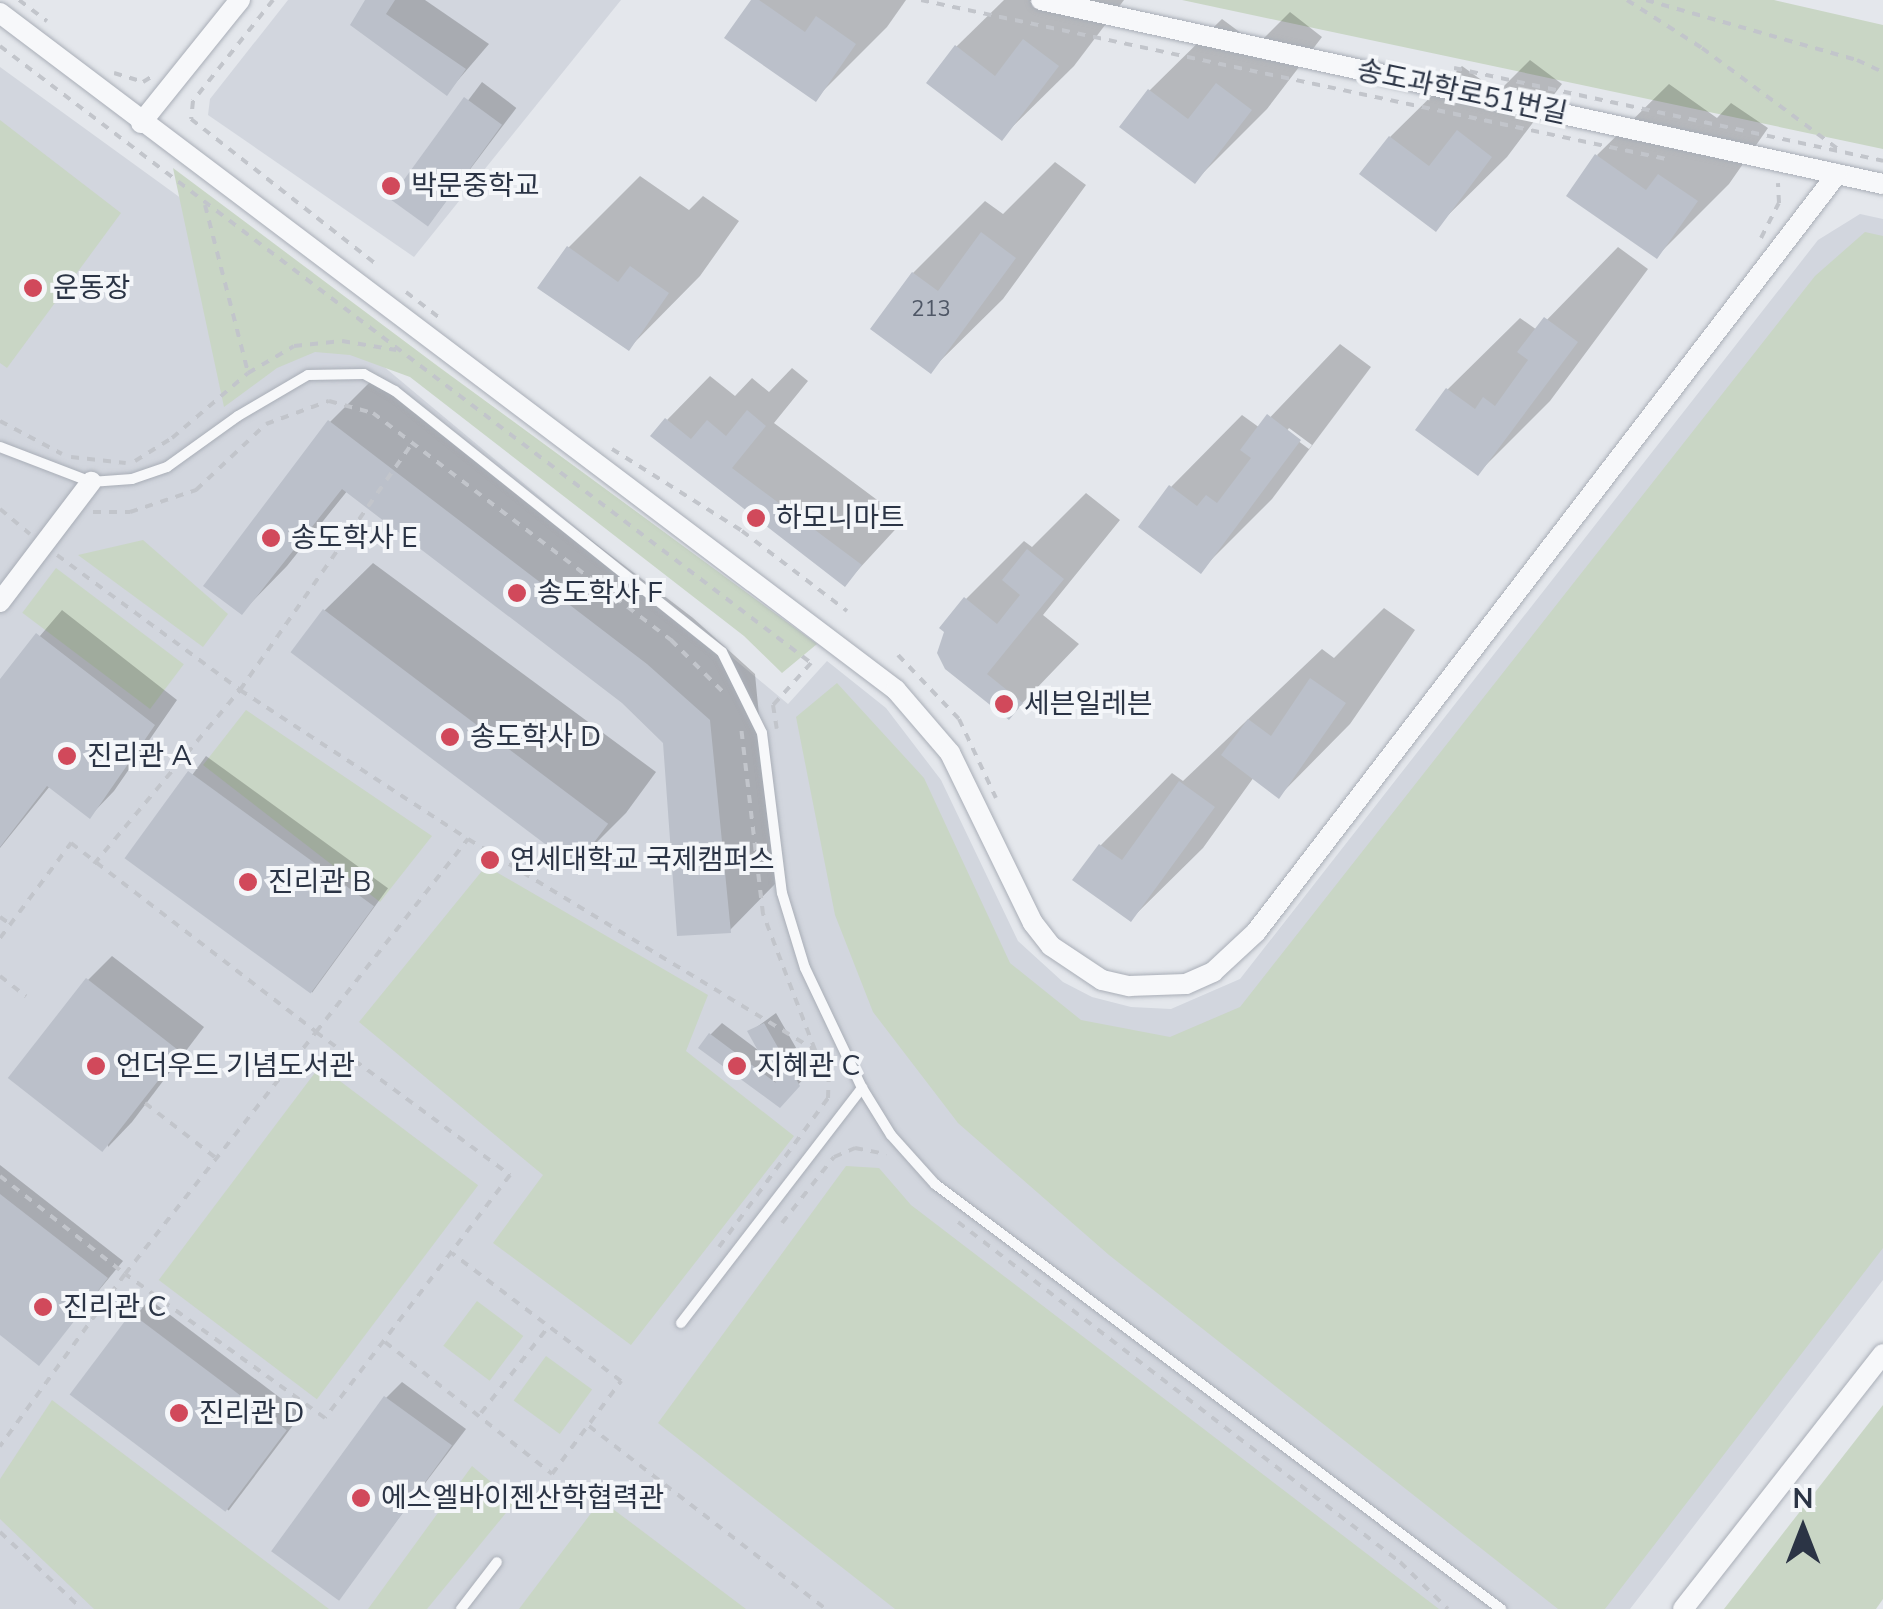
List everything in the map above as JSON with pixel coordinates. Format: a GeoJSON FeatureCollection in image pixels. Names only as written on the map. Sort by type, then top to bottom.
{"type":"FeatureCollection","features":[{"type":"Feature","properties":{"kind":"street"},"geometry":{"type":"LineString","coordinates":[[141,123],[240,0]]}},
{"type":"Feature","properties":{"kind":"street","name":"송도과학로51번길"},"geometry":{"type":"LineString","coordinates":[[1041,0],[1883,184]]}},
{"type":"Feature","properties":{"kind":"street"},"geometry":{"type":"LineString","coordinates":[[0,12],[141,123],[896,690],[950,753],[1034,923],[1051,946],[1102,980],[1158,988],[1186,984],[1212,972],[1256,932],[1837,174]]}},
{"type":"Feature","properties":{"kind":"street"},"geometry":{"type":"LineString","coordinates":[[0,602],[91,482]]}},
{"type":"Feature","properties":{"kind":"street"},"geometry":{"type":"LineString","coordinates":[[1683,1609],[1883,1354]]}},
{"type":"Feature","properties":{"kind":"lane"},"geometry":{"type":"LineString","coordinates":[[0,446],[91,482],[132,479],[167,467],[258,403],[308,375],[364,374],[395,392],[722,652],[762,733],[782,892],[805,968],[862,1088],[891,1135],[935,1184],[1500,1609]]}},
{"type":"Feature","properties":{"kind":"lane"},"geometry":{"type":"LineString","coordinates":[[681,1322],[862,1088]]}},
{"type":"Feature","properties":{"kind":"lane"},"geometry":{"type":"LineString","coordinates":[[462,1609],[497,1562]]}},
{"type":"Feature","properties":{"kind":"path"},"geometry":{"type":"LineString","coordinates":[[273,0],[193,101],[192,119],[376,264]]}},
{"type":"Feature","properties":{"kind":"path"},"geometry":{"type":"LineString","coordinates":[[921,0],[1683,162]]}},
{"type":"Feature","properties":{"kind":"path"},"geometry":{"type":"LineString","coordinates":[[1627,0],[1702,48],[1842,152]]}},
{"type":"Feature","properties":{"kind":"path"},"geometry":{"type":"LineString","coordinates":[[1646,0],[1822,49],[1883,72]]}},
{"type":"Feature","properties":{"kind":"path"},"geometry":{"type":"LineString","coordinates":[[0,46],[811,663],[772,705],[779,742]]}},
{"type":"Feature","properties":{"kind":"path"},"geometry":{"type":"LineString","coordinates":[[1437,64],[1883,161]]}},
{"type":"Feature","properties":{"kind":"path"},"geometry":{"type":"LineString","coordinates":[[117,74],[142,82],[160,71]]}},
{"type":"Feature","properties":{"kind":"path"},"geometry":{"type":"LineString","coordinates":[[1756,244],[1778,202],[1780,183],[1760,179]]}},
{"type":"Feature","properties":{"kind":"path"},"geometry":{"type":"LineString","coordinates":[[205,205],[248,374]]}},
{"type":"Feature","properties":{"kind":"path"},"geometry":{"type":"LineString","coordinates":[[406,292],[450,326]]}},
{"type":"Feature","properties":{"kind":"path"},"geometry":{"type":"LineString","coordinates":[[0,421],[68,456],[132,463],[172,438],[248,374],[294,346],[342,341],[397,350]]}},
{"type":"Feature","properties":{"kind":"path"},"geometry":{"type":"LineString","coordinates":[[70,512],[130,512],[196,490],[266,424],[329,401],[373,413],[671,640],[703,670]]}},
{"type":"Feature","properties":{"kind":"path"},"geometry":{"type":"LineString","coordinates":[[600,441],[742,531],[847,611]]}},
{"type":"Feature","properties":{"kind":"path"},"geometry":{"type":"LineString","coordinates":[[94,864],[240,690],[413,442]]}},
{"type":"Feature","properties":{"kind":"path"},"geometry":{"type":"LineString","coordinates":[[0,508],[240,690],[468,839],[815,1050],[829,1068],[828,1098],[712,1257]]}},
{"type":"Feature","properties":{"kind":"path"},"geometry":{"type":"LineString","coordinates":[[898,655],[958,719],[996,798]]}},
{"type":"Feature","properties":{"kind":"path"},"geometry":{"type":"LineString","coordinates":[[0,1446],[125,1274],[468,839]]}},
{"type":"Feature","properties":{"kind":"path"},"geometry":{"type":"LineString","coordinates":[[0,938],[71,843],[510,1175],[326,1418],[125,1274],[0,1176]]}},
{"type":"Feature","properties":{"kind":"path"},"geometry":{"type":"LineString","coordinates":[[0,917],[10,924]]}},
{"type":"Feature","properties":{"kind":"path"},"geometry":{"type":"LineString","coordinates":[[0,976],[26,996]]}},
{"type":"Feature","properties":{"kind":"path"},"geometry":{"type":"LineString","coordinates":[[145,1103],[216,1158]]}},
{"type":"Feature","properties":{"kind":"path"},"geometry":{"type":"LineString","coordinates":[[782,1223],[834,1156],[855,1148],[894,1157]]}},
{"type":"Feature","properties":{"kind":"path"},"geometry":{"type":"LineString","coordinates":[[957,1220],[1400,1562],[1448,1609]]}},
{"type":"Feature","properties":{"kind":"path"},"geometry":{"type":"LineString","coordinates":[[384,1342],[552,1474],[621,1381],[452,1253]]}},
{"type":"Feature","properties":{"kind":"path"},"geometry":{"type":"LineString","coordinates":[[480,1415],[548,1326]]}},
{"type":"Feature","properties":{"kind":"path"},"geometry":{"type":"LineString","coordinates":[[588,1425],[826,1609]]}},
{"type":"Feature","properties":{"kind":"path"},"geometry":{"type":"LineString","coordinates":[[0,1532],[82,1609]]}},
{"type":"Feature","properties":{"kind":"shaded area","name":"박문중학교"},"geometry":{"type":"Polygon","coordinates":[[[288,0],[621,0],[414,257],[208,115],[210,99],[288,0]]]}},
{"type":"Feature","properties":{"kind":"shaded area","name":"연세대학교 국제캠퍼스"},"geometry":{"type":"Polygon","coordinates":[[[0,67],[189,204],[788,704],[827,661],[886,708],[941,780],[1018,941],[1063,982],[1092,997],[1131,1007],[1171,1009],[1240,979],[1818,240],[1860,214],[1883,219],[1883,1280],[1630,1609],[0,1609],[0,67]]]}},
{"type":"Feature","properties":{"kind":"green space"},"geometry":{"type":"Polygon","coordinates":[[[1182,0],[1774,0],[1883,25],[1883,149],[1182,0]]]}},
{"type":"Feature","properties":{"kind":"green space","name":"운동장"},"geometry":{"type":"Polygon","coordinates":[[[0,120],[121,213],[7,368],[0,363],[0,120]]]}},
{"type":"Feature","properties":{"kind":"green space"},"geometry":{"type":"Polygon","coordinates":[[[173,168],[817,644],[782,673],[744,636],[410,377],[350,355],[315,352],[277,368],[224,407],[173,168]]]}},
{"type":"Feature","properties":{"kind":"green space"},"geometry":{"type":"Polygon","coordinates":[[[1865,232],[1883,236],[1883,1248],[1605,1609],[1558,1609],[1109,1255],[958,1123],[873,1012],[835,915],[796,717],[837,683],[924,778],[1010,963],[1081,1020],[1170,1037],[1240,1007],[1815,276],[1865,232]]]}},
{"type":"Feature","properties":{"kind":"green space"},"geometry":{"type":"Polygon","coordinates":[[[143,540],[228,614],[203,647],[78,555],[143,540]]]}},
{"type":"Feature","properties":{"kind":"green space"},"geometry":{"type":"Polygon","coordinates":[[[56,568],[184,664],[150,709],[22,613],[56,568]]]}},
{"type":"Feature","properties":{"kind":"green space"},"geometry":{"type":"Polygon","coordinates":[[[246,710],[432,836],[380,902],[203,765],[246,710]]]}},
{"type":"Feature","properties":{"kind":"green space"},"geometry":{"type":"Polygon","coordinates":[[[486,866],[708,995],[686,1051],[794,1136],[631,1345],[493,1243],[543,1175],[359,1022],[486,866]]]}},
{"type":"Feature","properties":{"kind":"green space"},"geometry":{"type":"Polygon","coordinates":[[[320,1066],[478,1185],[317,1399],[159,1280],[320,1066]]]}},
{"type":"Feature","properties":{"kind":"green space"},"geometry":{"type":"Polygon","coordinates":[[[846,1166],[879,1168],[911,1205],[1439,1609],[895,1609],[658,1423],[846,1166]]]}},
{"type":"Feature","properties":{"kind":"green space"},"geometry":{"type":"Polygon","coordinates":[[[477,1301],[523,1336],[490,1381],[443,1346],[477,1301]]]}},
{"type":"Feature","properties":{"kind":"green space"},"geometry":{"type":"Polygon","coordinates":[[[546,1356],[592,1390],[560,1434],[514,1400],[546,1356]]]}},
{"type":"Feature","properties":{"kind":"green space"},"geometry":{"type":"Polygon","coordinates":[[[52,1400],[329,1609],[94,1609],[0,1519],[0,1479],[52,1400]]]}},
{"type":"Feature","properties":{"kind":"green space"},"geometry":{"type":"Polygon","coordinates":[[[1883,1405],[1883,1599],[1876,1609],[1724,1609],[1883,1405]]]}},
{"type":"Feature","properties":{"kind":"green space"},"geometry":{"type":"Polygon","coordinates":[[[472,1466],[515,1502],[427,1609],[368,1609],[472,1466]]]}},
{"type":"Feature","properties":{"kind":"green space"},"geometry":{"type":"Polygon","coordinates":[[[601,1500],[746,1609],[519,1609],[601,1500]]]}},
{"type":"Feature","properties":{"kind":"building"},"geometry":{"type":"Polygon","coordinates":[[[365,0],[395,0],[386,14],[466,69],[447,96],[350,25],[365,0]]]}},
{"type":"Feature","properties":{"kind":"building"},"geometry":{"type":"Polygon","coordinates":[[[751,0],[759,0],[805,32],[816,16],[856,44],[816,102],[724,38],[751,0]]]}},
{"type":"Feature","properties":{"kind":"building"},"geometry":{"type":"Polygon","coordinates":[[[1023,39],[1059,66],[1002,141],[926,83],[955,45],[995,76],[1023,39]]]}},
{"type":"Feature","properties":{"kind":"building"},"geometry":{"type":"Polygon","coordinates":[[[1216,83],[1252,110],[1195,184],[1119,127],[1148,89],[1188,119],[1216,83]]]}},
{"type":"Feature","properties":{"kind":"building"},"geometry":{"type":"Polygon","coordinates":[[[464,97],[502,125],[428,227],[390,199],[464,97]]]}},
{"type":"Feature","properties":{"kind":"building"},"geometry":{"type":"Polygon","coordinates":[[[1457,130],[1492,157],[1436,232],[1359,174],[1389,136],[1429,166],[1457,130]]]}},
{"type":"Feature","properties":{"kind":"building"},"geometry":{"type":"Polygon","coordinates":[[[1595,154],[1646,190],[1658,174],[1698,201],[1657,259],[1566,196],[1595,154]]]}},
{"type":"Feature","properties":{"kind":"building"},"geometry":{"type":"Polygon","coordinates":[[[981,232],[1016,258],[931,374],[870,329],[912,272],[938,291],[981,232]]]}},
{"type":"Feature","properties":{"kind":"building"},"geometry":{"type":"Polygon","coordinates":[[[567,246],[618,282],[630,266],[669,293],[629,351],[537,288],[567,246]]]}},
{"type":"Feature","properties":{"kind":"building"},"geometry":{"type":"Polygon","coordinates":[[[1544,317],[1578,342],[1478,476],[1415,430],[1446,388],[1475,409],[1483,397],[1495,406],[1528,360],[1517,352],[1544,317]]]}},
{"type":"Feature","properties":{"kind":"building"},"geometry":{"type":"Polygon","coordinates":[[[747,410],[766,426],[732,468],[862,565],[845,587],[650,436],[665,418],[691,439],[707,420],[726,436],[747,410]]]}},
{"type":"Feature","properties":{"kind":"building"},"geometry":{"type":"Polygon","coordinates":[[[1267,414],[1301,440],[1201,574],[1138,527],[1169,485],[1197,506],[1206,495],[1217,503],[1251,458],[1240,450],[1267,414]]]}},
{"type":"Feature","properties":{"kind":"building"},"geometry":{"type":"Polygon","coordinates":[[[328,420],[647,664],[710,720],[731,933],[677,936],[663,743],[622,703],[342,489],[242,615],[203,586],[328,420]]]}},
{"type":"Feature","properties":{"kind":"building"},"geometry":{"type":"Polygon","coordinates":[[[1027,549],[1064,579],[987,674],[1023,703],[1009,720],[945,669],[937,653],[944,632],[939,628],[964,597],[997,624],[1020,595],[1002,580],[1027,549]]]}},
{"type":"Feature","properties":{"kind":"building","name":"송도학사 D"},"geometry":{"type":"Polygon","coordinates":[[[323,609],[608,824],[576,867],[291,652],[323,609]]]}},
{"type":"Feature","properties":{"kind":"building","name":"진리관 A"},"geometry":{"type":"Polygon","coordinates":[[[36,633],[155,725],[90,819],[47,786],[0,847],[0,679],[36,633]]]}},
{"type":"Feature","properties":{"kind":"building"},"geometry":{"type":"Polygon","coordinates":[[[1310,678],[1346,703],[1279,799],[1221,755],[1248,719],[1271,736],[1310,678]]]}},
{"type":"Feature","properties":{"kind":"building","name":"진리관 B"},"geometry":{"type":"Polygon","coordinates":[[[188,771],[374,906],[311,994],[125,858],[188,771]]]}},
{"type":"Feature","properties":{"kind":"building"},"geometry":{"type":"Polygon","coordinates":[[[1179,781],[1215,807],[1131,922],[1072,880],[1099,844],[1122,860],[1179,781]]]}},
{"type":"Feature","properties":{"kind":"building","name":"언더우드 기념도서관"},"geometry":{"type":"Polygon","coordinates":[[[86,978],[181,1052],[102,1152],[8,1078],[86,978]]]}},
{"type":"Feature","properties":{"kind":"building","name":"지혜관 C"},"geometry":{"type":"Polygon","coordinates":[[[764,1023],[800,1086],[780,1108],[698,1048],[709,1033],[776,1083],[747,1031],[764,1023]]]}},
{"type":"Feature","properties":{"kind":"building","name":"진리관 C"},"geometry":{"type":"Polygon","coordinates":[[[0,1194],[108,1278],[39,1366],[0,1335],[0,1194]]]}},
{"type":"Feature","properties":{"kind":"building","name":"진리관 D"},"geometry":{"type":"Polygon","coordinates":[[[131,1313],[287,1430],[225,1512],[70,1394],[131,1313]]]}},
{"type":"Feature","properties":{"kind":"building","name":"에스엘바이젠산학협력관"},"geometry":{"type":"Polygon","coordinates":[[[384,1396],[452,1445],[339,1601],[271,1551],[384,1396]]]}},
{"type":"Feature","properties":{"kind":"place","name":"박문중학교"},"geometry":{"type":"Point","coordinates":[391,186]}},
{"type":"Feature","properties":{"kind":"place","name":"운동장"},"geometry":{"type":"Point","coordinates":[33,288]}},
{"type":"Feature","properties":{"kind":"place","name":"하모니마트"},"geometry":{"type":"Point","coordinates":[756,518]}},
{"type":"Feature","properties":{"kind":"place","name":"송도학사 E"},"geometry":{"type":"Point","coordinates":[271,538]}},
{"type":"Feature","properties":{"kind":"place","name":"송도학사 F"},"geometry":{"type":"Point","coordinates":[517,593]}},
{"type":"Feature","properties":{"kind":"place","name":"세븐일레븐"},"geometry":{"type":"Point","coordinates":[1004,704]}},
{"type":"Feature","properties":{"kind":"place","name":"송도학사 D"},"geometry":{"type":"Point","coordinates":[450,737]}},
{"type":"Feature","properties":{"kind":"place","name":"진리관 A"},"geometry":{"type":"Point","coordinates":[67,756]}},
{"type":"Feature","properties":{"kind":"place","name":"연세대학교 국제캠퍼스"},"geometry":{"type":"Point","coordinates":[490,860]}},
{"type":"Feature","properties":{"kind":"place","name":"진리관 B"},"geometry":{"type":"Point","coordinates":[248,882]}},
{"type":"Feature","properties":{"kind":"place","name":"언더우드 기념도서관"},"geometry":{"type":"Point","coordinates":[96,1066]}},
{"type":"Feature","properties":{"kind":"place","name":"지혜관 C"},"geometry":{"type":"Point","coordinates":[737,1066]}},
{"type":"Feature","properties":{"kind":"place","name":"진리관 C"},"geometry":{"type":"Point","coordinates":[43,1307]}},
{"type":"Feature","properties":{"kind":"place","name":"진리관 D"},"geometry":{"type":"Point","coordinates":[179,1413]}},
{"type":"Feature","properties":{"kind":"place","name":"에스엘바이젠산학협력관"},"geometry":{"type":"Point","coordinates":[361,1498]}}]}
